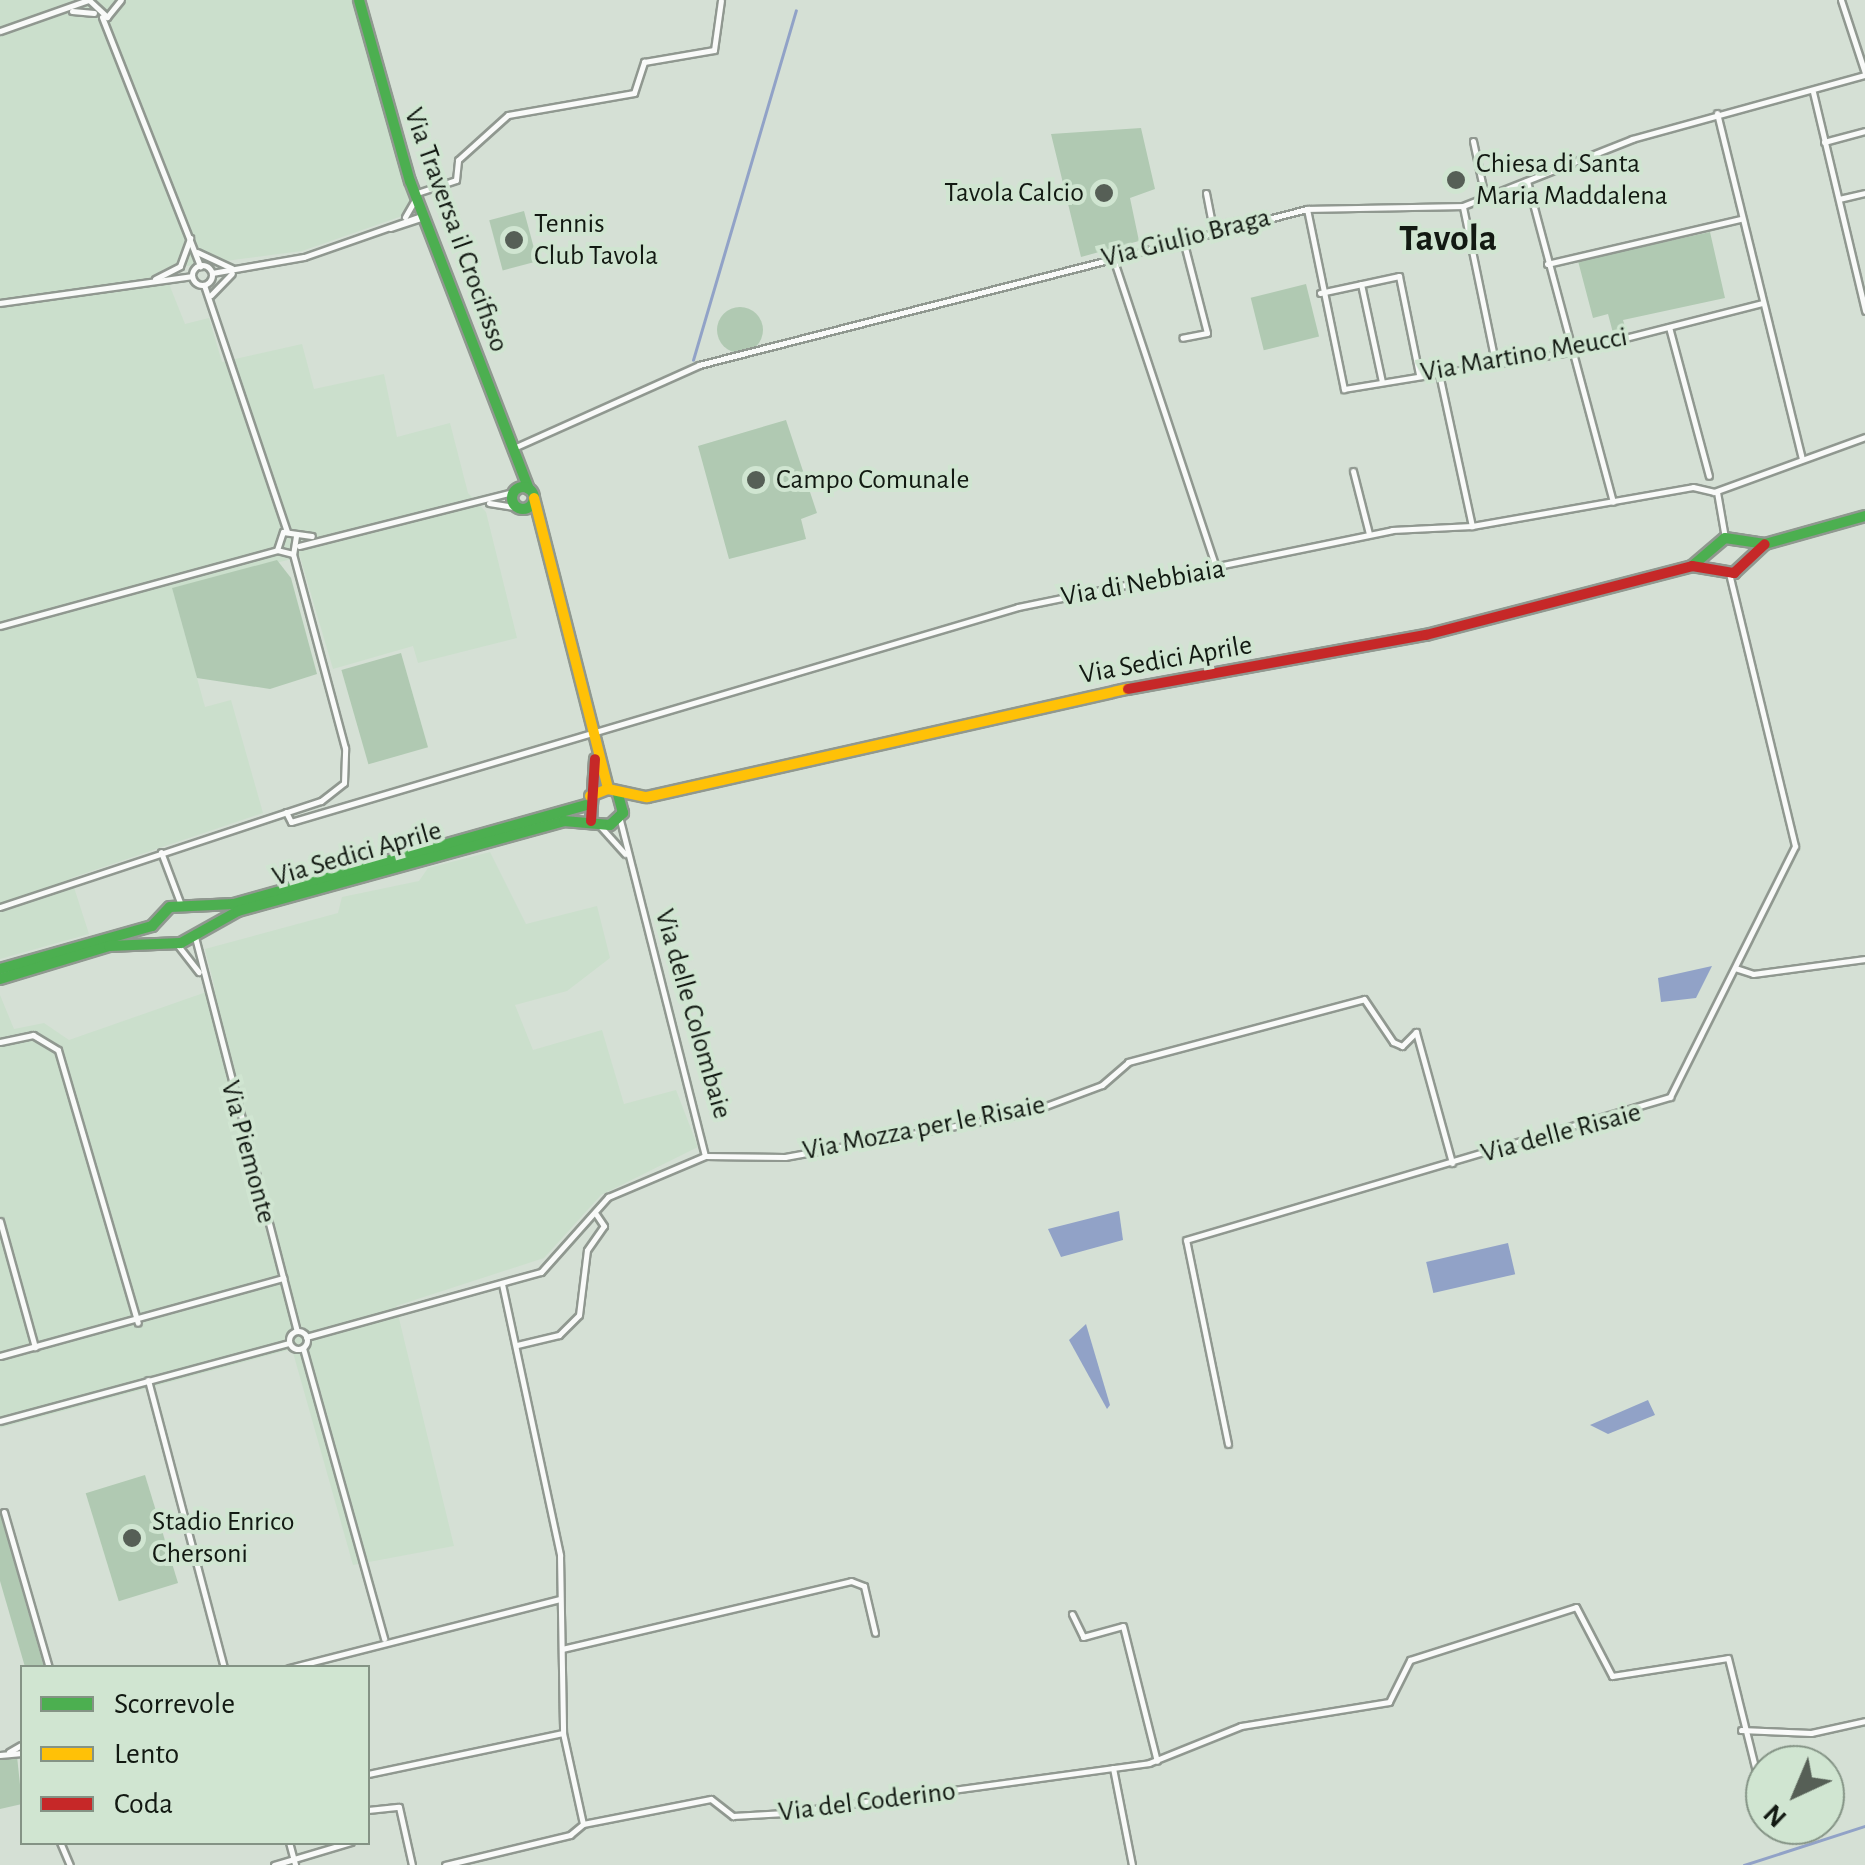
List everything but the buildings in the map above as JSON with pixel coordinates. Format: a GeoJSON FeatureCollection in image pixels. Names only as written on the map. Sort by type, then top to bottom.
{"type":"FeatureCollection","features":[{"type":"Feature","properties":{"kind":"main road","name":"Via Traversa il Crocifisso"},"geometry":{"type":"LineString","coordinates":[[359,0],[415,196],[516,446],[525,492]]}},
{"type":"Feature","properties":{"kind":"main road"},"geometry":{"type":"LineString","coordinates":[[521,509],[525,492]]}},
{"type":"Feature","properties":{"kind":"main road"},"geometry":{"type":"LineString","coordinates":[[521,509],[525,492]]}},
{"type":"Feature","properties":{"kind":"main road"},"geometry":{"type":"LineString","coordinates":[[525,492],[540,527],[596,754],[622,816]]}},
{"type":"Feature","properties":{"kind":"main road"},"geometry":{"type":"LineString","coordinates":[[521,509],[540,527]]}},
{"type":"Feature","properties":{"kind":"main road","name":"Via Sedici Aprile"},"geometry":{"type":"LineString","coordinates":[[1692,566],[1713,550],[1765,544],[1865,516]]}},
{"type":"Feature","properties":{"kind":"main road"},"geometry":{"type":"LineString","coordinates":[[1713,550],[1715,565],[1729,573],[1743,568],[1739,544]]}},
{"type":"Feature","properties":{"kind":"main road","name":"Via Sedici Aprile"},"geometry":{"type":"LineString","coordinates":[[0,979],[109,946],[171,941],[474,844],[622,816],[647,797],[1070,700],[1426,636],[1692,566],[1715,565]]}},
{"type":"Feature","properties":{"kind":"main road"},"geometry":{"type":"LineString","coordinates":[[595,823],[588,801],[596,754]]}},
{"type":"Feature","properties":{"kind":"main road"},"geometry":{"type":"LineString","coordinates":[[613,791],[647,797]]}},
{"type":"Feature","properties":{"kind":"main road","name":"Via Sedici Aprile"},"geometry":{"type":"LineString","coordinates":[[181,908],[588,801],[613,791]]}},
{"type":"Feature","properties":{"kind":"main road"},"geometry":{"type":"LineString","coordinates":[[0,970],[159,921],[181,908],[195,931]]}},
{"type":"Feature","properties":{"kind":"main road"},"geometry":{"type":"LineString","coordinates":[[159,921],[171,941]]}},
{"type":"Feature","properties":{"kind":"street"},"geometry":{"type":"LineString","coordinates":[[0,31],[69,11],[88,0],[94,12]]}},
{"type":"Feature","properties":{"kind":"street"},"geometry":{"type":"LineString","coordinates":[[405,218],[415,196],[456,180],[458,160],[508,115],[634,94],[644,62],[714,50],[720,0]]}},
{"type":"Feature","properties":{"kind":"street"},"geometry":{"type":"LineString","coordinates":[[1841,0],[1865,74]]}},
{"type":"Feature","properties":{"kind":"street"},"geometry":{"type":"LineString","coordinates":[[116,34],[116,13],[122,1]]}},
{"type":"Feature","properties":{"kind":"street"},"geometry":{"type":"LineString","coordinates":[[69,11],[94,12],[116,34],[200,266],[212,273],[239,269],[387,228],[428,229]]}},
{"type":"Feature","properties":{"kind":"street"},"geometry":{"type":"LineString","coordinates":[[102,16],[116,13]]}},
{"type":"Feature","properties":{"kind":"street","name":"Via Giulio Braga"},"geometry":{"type":"LineString","coordinates":[[516,446],[699,365],[1182,236],[1307,209],[1463,206],[1717,113],[1813,92],[1865,74]]}},
{"type":"Feature","properties":{"kind":"street"},"geometry":{"type":"LineString","coordinates":[[1813,92],[1865,308]]}},
{"type":"Feature","properties":{"kind":"street"},"geometry":{"type":"LineString","coordinates":[[1717,113],[1802,458]]}},
{"type":"Feature","properties":{"kind":"street"},"geometry":{"type":"LineString","coordinates":[[1824,142],[1865,132]]}},
{"type":"Feature","properties":{"kind":"street"},"geometry":{"type":"LineString","coordinates":[[1473,141],[1485,197]]}},
{"type":"Feature","properties":{"kind":"street"},"geometry":{"type":"LineString","coordinates":[[1527,181],[1613,502]]}},
{"type":"Feature","properties":{"kind":"street"},"geometry":{"type":"LineString","coordinates":[[1206,193],[1213,230]]}},
{"type":"Feature","properties":{"kind":"street"},"geometry":{"type":"LineString","coordinates":[[1838,199],[1865,193]]}},
{"type":"Feature","properties":{"kind":"street"},"geometry":{"type":"LineString","coordinates":[[1463,206],[1495,360]]}},
{"type":"Feature","properties":{"kind":"street"},"geometry":{"type":"LineString","coordinates":[[1307,209],[1320,293],[1399,276],[1419,374]]}},
{"type":"Feature","properties":{"kind":"street"},"geometry":{"type":"LineString","coordinates":[[387,228],[405,218],[424,217]]}},
{"type":"Feature","properties":{"kind":"street"},"geometry":{"type":"LineString","coordinates":[[410,226],[424,217]]}},
{"type":"Feature","properties":{"kind":"street"},"geometry":{"type":"LineString","coordinates":[[1547,264],[1741,219]]}},
{"type":"Feature","properties":{"kind":"street"},"geometry":{"type":"LineString","coordinates":[[153,280],[187,257],[190,230]]}},
{"type":"Feature","properties":{"kind":"street"},"geometry":{"type":"LineString","coordinates":[[1182,236],[1206,333],[1182,338]]}},
{"type":"Feature","properties":{"kind":"street"},"geometry":{"type":"LineString","coordinates":[[196,251],[239,269]]}},
{"type":"Feature","properties":{"kind":"street"},"geometry":{"type":"LineString","coordinates":[[1112,255],[1217,571]]}},
{"type":"Feature","properties":{"kind":"street"},"geometry":{"type":"LineString","coordinates":[[192,276],[200,266]]}},
{"type":"Feature","properties":{"kind":"street"},"geometry":{"type":"LineString","coordinates":[[211,303],[216,280],[239,269]]}},
{"type":"Feature","properties":{"kind":"street"},"geometry":{"type":"LineString","coordinates":[[204,285],[212,273]]}},
{"type":"Feature","properties":{"kind":"street"},"geometry":{"type":"LineString","coordinates":[[0,303],[192,276],[204,285],[279,512],[288,531],[296,536],[315,536],[421,508],[486,502],[525,492]]}},
{"type":"Feature","properties":{"kind":"street"},"geometry":{"type":"LineString","coordinates":[[1361,284],[1382,382]]}},
{"type":"Feature","properties":{"kind":"street","name":"Via Martino Meucci"},"geometry":{"type":"LineString","coordinates":[[1320,293],[1342,389],[1438,369],[1570,352],[1762,303]]}},
{"type":"Feature","properties":{"kind":"street"},"geometry":{"type":"LineString","coordinates":[[1669,327],[1709,476],[1705,487]]}},
{"type":"Feature","properties":{"kind":"street"},"geometry":{"type":"LineString","coordinates":[[1438,369],[1472,526]]}},
{"type":"Feature","properties":{"kind":"street"},"geometry":{"type":"LineString","coordinates":[[1739,544],[1726,525],[1716,491],[1721,483],[1865,437]]}},
{"type":"Feature","properties":{"kind":"street"},"geometry":{"type":"LineString","coordinates":[[1354,471],[1369,534]]}},
{"type":"Feature","properties":{"kind":"street"},"geometry":{"type":"LineString","coordinates":[[1709,476],[1721,483]]}},
{"type":"Feature","properties":{"kind":"street","name":"Via di Nebbiaia"},"geometry":{"type":"LineString","coordinates":[[286,812],[290,822],[977,617],[1217,571],[1369,534],[1472,526],[1705,487],[1716,491]]}},
{"type":"Feature","properties":{"kind":"street"},"geometry":{"type":"LineString","coordinates":[[486,502],[521,509]]}},
{"type":"Feature","properties":{"kind":"street"},"geometry":{"type":"LineString","coordinates":[[277,550],[279,512]]}},
{"type":"Feature","properties":{"kind":"street"},"geometry":{"type":"LineString","coordinates":[[257,552],[288,531]]}},
{"type":"Feature","properties":{"kind":"street"},"geometry":{"type":"LineString","coordinates":[[296,536],[298,546]]}},
{"type":"Feature","properties":{"kind":"street"},"geometry":{"type":"LineString","coordinates":[[0,908],[286,812],[344,783],[344,748],[293,554],[298,546],[315,536]]}},
{"type":"Feature","properties":{"kind":"street"},"geometry":{"type":"LineString","coordinates":[[0,626],[257,552],[277,550],[296,575]]}},
{"type":"Feature","properties":{"kind":"street"},"geometry":{"type":"LineString","coordinates":[[284,555],[293,554]]}},
{"type":"Feature","properties":{"kind":"street","name":"Via delle Risaie"},"geometry":{"type":"LineString","coordinates":[[1738,590],[1743,568]]}},
{"type":"Feature","properties":{"kind":"street","name":"Via delle Risaie"},"geometry":{"type":"LineString","coordinates":[[1228,1444],[1186,1240],[1660,1106],[1795,846],[1738,590],[1729,573]]}},
{"type":"Feature","properties":{"kind":"street","name":"Via delle Colombaie"},"geometry":{"type":"LineString","coordinates":[[306,1337],[502,1284],[550,1264],[615,1193],[705,1156],[627,856],[622,816]]}},
{"type":"Feature","properties":{"kind":"street","name":"Via delle Colombaie"},"geometry":{"type":"LineString","coordinates":[[595,823],[627,856]]}},
{"type":"Feature","properties":{"kind":"street"},"geometry":{"type":"LineString","coordinates":[[161,852],[181,908]]}},
{"type":"Feature","properties":{"kind":"street","name":"Via Piemonte"},"geometry":{"type":"LineString","coordinates":[[195,931],[199,972],[297,1331]]}},
{"type":"Feature","properties":{"kind":"street","name":"Via Piemonte"},"geometry":{"type":"LineString","coordinates":[[171,941],[199,972]]}},
{"type":"Feature","properties":{"kind":"street"},"geometry":{"type":"LineString","coordinates":[[1735,968],[1753,974],[1865,959]]}},
{"type":"Feature","properties":{"kind":"street","name":"Via Mozza per le Risaie"},"geometry":{"type":"LineString","coordinates":[[705,1156],[786,1157],[1027,1113],[1102,1085],[1128,1062],[1364,999],[1392,1042],[1402,1046],[1416,1032],[1452,1163]]}},
{"type":"Feature","properties":{"kind":"street"},"geometry":{"type":"LineString","coordinates":[[0,1042],[33,1035],[52,1042],[138,1323]]}},
{"type":"Feature","properties":{"kind":"street"},"geometry":{"type":"LineString","coordinates":[[517,1344],[558,1335],[580,1315],[588,1250],[604,1226],[596,1214]]}},
{"type":"Feature","properties":{"kind":"street"},"geometry":{"type":"LineString","coordinates":[[0,1221],[36,1346]]}},
{"type":"Feature","properties":{"kind":"street"},"geometry":{"type":"LineString","coordinates":[[0,1356],[138,1323],[283,1278]]}},
{"type":"Feature","properties":{"kind":"street"},"geometry":{"type":"LineString","coordinates":[[502,1284],[560,1554],[563,1733],[583,1824]]}},
{"type":"Feature","properties":{"kind":"street"},"geometry":{"type":"LineString","coordinates":[[289,1342],[297,1331],[306,1337],[303,1348],[384,1639]]}},
{"type":"Feature","properties":{"kind":"street"},"geometry":{"type":"LineString","coordinates":[[0,1421],[289,1342],[303,1348]]}},
{"type":"Feature","properties":{"kind":"street"},"geometry":{"type":"LineString","coordinates":[[148,1380],[223,1665]]}},
{"type":"Feature","properties":{"kind":"street"},"geometry":{"type":"LineString","coordinates":[[4,1512],[48,1665]]}},
{"type":"Feature","properties":{"kind":"street"},"geometry":{"type":"LineString","coordinates":[[562,1649],[852,1581],[864,1586],[875,1632]]}},
{"type":"Feature","properties":{"kind":"street"},"geometry":{"type":"LineString","coordinates":[[309,1664],[384,1639],[559,1599]]}},
{"type":"Feature","properties":{"kind":"street","name":"Via del Coderino"},"geometry":{"type":"LineString","coordinates":[[445,1865],[570,1836],[583,1824],[711,1799],[733,1816],[785,1813],[1157,1761],[1241,1726],[1390,1702],[1410,1660],[1580,1610],[1612,1676],[1728,1658],[1741,1730]]}},
{"type":"Feature","properties":{"kind":"street"},"geometry":{"type":"LineString","coordinates":[[1072,1614],[1083,1637],[1123,1626],[1157,1761]]}},
{"type":"Feature","properties":{"kind":"street"},"geometry":{"type":"LineString","coordinates":[[1746,1745],[1741,1730],[1811,1734],[1865,1721]]}},
{"type":"Feature","properties":{"kind":"street"},"geometry":{"type":"LineString","coordinates":[[370,1774],[563,1733]]}},
{"type":"Feature","properties":{"kind":"street"},"geometry":{"type":"LineString","coordinates":[[1113,1768],[1132,1865]]}},
{"type":"Feature","properties":{"kind":"street"},"geometry":{"type":"LineString","coordinates":[[370,1810],[398,1806],[412,1865]]}},
{"type":"Feature","properties":{"kind":"street"},"geometry":{"type":"LineString","coordinates":[[274,1865],[342,1845]]}},
{"type":"Feature","properties":{"kind":"shaded area"},"geometry":{"type":"Polygon","coordinates":[[[0,0],[354,0],[411,201],[405,215],[302,251],[163,269],[185,324],[209,318],[222,362],[302,344],[314,389],[384,374],[397,437],[450,423],[468,493],[486,512],[517,638],[418,663],[413,646],[333,669],[300,557],[172,588],[205,707],[231,700],[263,813],[71,878],[89,934],[0,959],[0,0]]]}},
{"type":"Feature","properties":{"kind":"shaded area","name":"Tavola Calcio"},"geometry":{"type":"Polygon","coordinates":[[[1141,128],[1155,189],[1130,198],[1139,241],[1081,257],[1051,134],[1141,128]]]}},
{"type":"Feature","properties":{"kind":"shaded area","name":"Tennis Club Tavola"},"geometry":{"type":"Polygon","coordinates":[[[524,211],[537,261],[503,271],[489,220],[524,211]]]}},
{"type":"Feature","properties":{"kind":"shaded area"},"geometry":{"type":"Polygon","coordinates":[[[1710,232],[1725,298],[1623,320],[1626,330],[1613,333],[1608,314],[1593,318],[1578,261],[1710,232]]]}},
{"type":"Feature","properties":{"kind":"shaded area"},"geometry":{"type":"Polygon","coordinates":[[[1306,284],[1319,336],[1264,350],[1251,298],[1306,284]]]}},
{"type":"Feature","properties":{"kind":"shaded area"},"geometry":{"type":"Polygon","coordinates":[[[740,307],[757,313],[763,330],[757,347],[740,353],[723,347],[717,330],[723,313],[740,307]]]}},
{"type":"Feature","properties":{"kind":"shaded area","name":"Campo Comunale"},"geometry":{"type":"Polygon","coordinates":[[[786,420],[817,513],[801,519],[806,539],[729,559],[698,446],[786,420]]]}},
{"type":"Feature","properties":{"kind":"shaded area"},"geometry":{"type":"Polygon","coordinates":[[[277,560],[291,578],[317,674],[270,689],[197,678],[172,588],[277,560]]]}},
{"type":"Feature","properties":{"kind":"shaded area"},"geometry":{"type":"Polygon","coordinates":[[[401,653],[428,747],[368,764],[341,670],[401,653]]]}},
{"type":"Feature","properties":{"kind":"shaded area"},"geometry":{"type":"Polygon","coordinates":[[[490,852],[526,924],[597,906],[610,958],[567,991],[515,1005],[533,1050],[602,1030],[624,1104],[676,1090],[698,1147],[601,1195],[544,1258],[396,1306],[454,1546],[353,1565],[292,1349],[0,1428],[0,995],[14,1029],[44,1023],[69,1040],[215,989],[205,949],[338,913],[342,897],[419,881],[428,868],[490,852]]]}},
{"type":"Feature","properties":{"kind":"shaded area","name":"Stadio Enrico Chersoni"},"geometry":{"type":"Polygon","coordinates":[[[145,1475],[178,1583],[119,1601],[86,1493],[145,1475]]]}},
{"type":"Feature","properties":{"kind":"shaded area"},"geometry":{"type":"Polygon","coordinates":[[[0,1513],[43,1665],[24,1665],[0,1581],[0,1513]]]}},
{"type":"Feature","properties":{"kind":"shaded area"},"geometry":{"type":"Polygon","coordinates":[[[17,1756],[20,1804],[0,1809],[0,1760],[17,1756]]]}},
{"type":"Feature","properties":{"kind":"water"},"geometry":{"type":"Polygon","coordinates":[[[1712,966],[1696,998],[1661,1002],[1658,978],[1712,966]]]}},
{"type":"Feature","properties":{"kind":"water"},"geometry":{"type":"Polygon","coordinates":[[[1119,1211],[1123,1240],[1061,1257],[1048,1229],[1119,1211]]]}},
{"type":"Feature","properties":{"kind":"water"},"geometry":{"type":"Polygon","coordinates":[[[1508,1243],[1515,1274],[1433,1293],[1426,1262],[1508,1243]]]}},
{"type":"Feature","properties":{"kind":"water"},"geometry":{"type":"Polygon","coordinates":[[[1086,1324],[1110,1405],[1107,1409],[1069,1340],[1086,1324]]]}},
{"type":"Feature","properties":{"kind":"water"},"geometry":{"type":"Polygon","coordinates":[[[1648,1400],[1655,1415],[1608,1434],[1590,1425],[1648,1400]]]}},
{"type":"Feature","properties":{"kind":"waterway"},"geometry":{"type":"LineString","coordinates":[[693,360],[796,11]]}},
{"type":"Feature","properties":{"kind":"waterway"},"geometry":{"type":"LineString","coordinates":[[1744,1865],[1865,1826]]}},
{"type":"Feature","properties":{"kind":"traffic: fast"},"geometry":{"type":"LineString","coordinates":[[359,0],[410,181],[529,489]]}},
{"type":"Feature","properties":{"kind":"traffic: fast"},"geometry":{"type":"LineString","coordinates":[[523,487],[531,490],[534,498],[531,506],[523,509],[515,506],[512,498],[515,490],[523,487]]}},
{"type":"Feature","properties":{"kind":"traffic: fast"},"geometry":{"type":"LineString","coordinates":[[1692,566],[1725,538],[1765,544],[1865,516]]}},
{"type":"Feature","properties":{"kind":"traffic: fast"},"geometry":{"type":"LineString","coordinates":[[0,979],[109,946],[181,943],[238,911],[564,821],[610,825],[623,813],[618,794]]}},
{"type":"Feature","properties":{"kind":"traffic: fast"},"geometry":{"type":"LineString","coordinates":[[0,969],[152,926],[170,907],[234,904],[586,805]]}},
{"type":"Feature","properties":{"kind":"traffic: slow"},"geometry":{"type":"LineString","coordinates":[[534,498],[608,789]]}},
{"type":"Feature","properties":{"kind":"traffic: slow"},"geometry":{"type":"LineString","coordinates":[[590,796],[608,789],[647,797],[1128,689]]}},
{"type":"Feature","properties":{"kind":"traffic: jam"},"geometry":{"type":"LineString","coordinates":[[1128,689],[1426,635],[1692,566],[1734,573],[1765,544]]}},
{"type":"Feature","properties":{"kind":"traffic: jam"},"geometry":{"type":"LineString","coordinates":[[591,821],[595,759]]}},
{"type":"Feature","properties":{"kind":"place","name":"Chiesa di Santa Maria Maddalena"},"geometry":{"type":"Point","coordinates":[1456,180]}},
{"type":"Feature","properties":{"kind":"place","name":"Tavola Calcio"},"geometry":{"type":"Point","coordinates":[1104,193]}},
{"type":"Feature","properties":{"kind":"place","name":"Tennis Club Tavola"},"geometry":{"type":"Point","coordinates":[514,240]}},
{"type":"Feature","properties":{"kind":"place","name":"Campo Comunale"},"geometry":{"type":"Point","coordinates":[756,480]}},
{"type":"Feature","properties":{"kind":"place","name":"Stadio Enrico Chersoni"},"geometry":{"type":"Point","coordinates":[132,1538]}},
{"type":"Feature","properties":{"kind":"district","name":"Tavola"},"geometry":{"type":"Point","coordinates":[1448,240]}}]}
